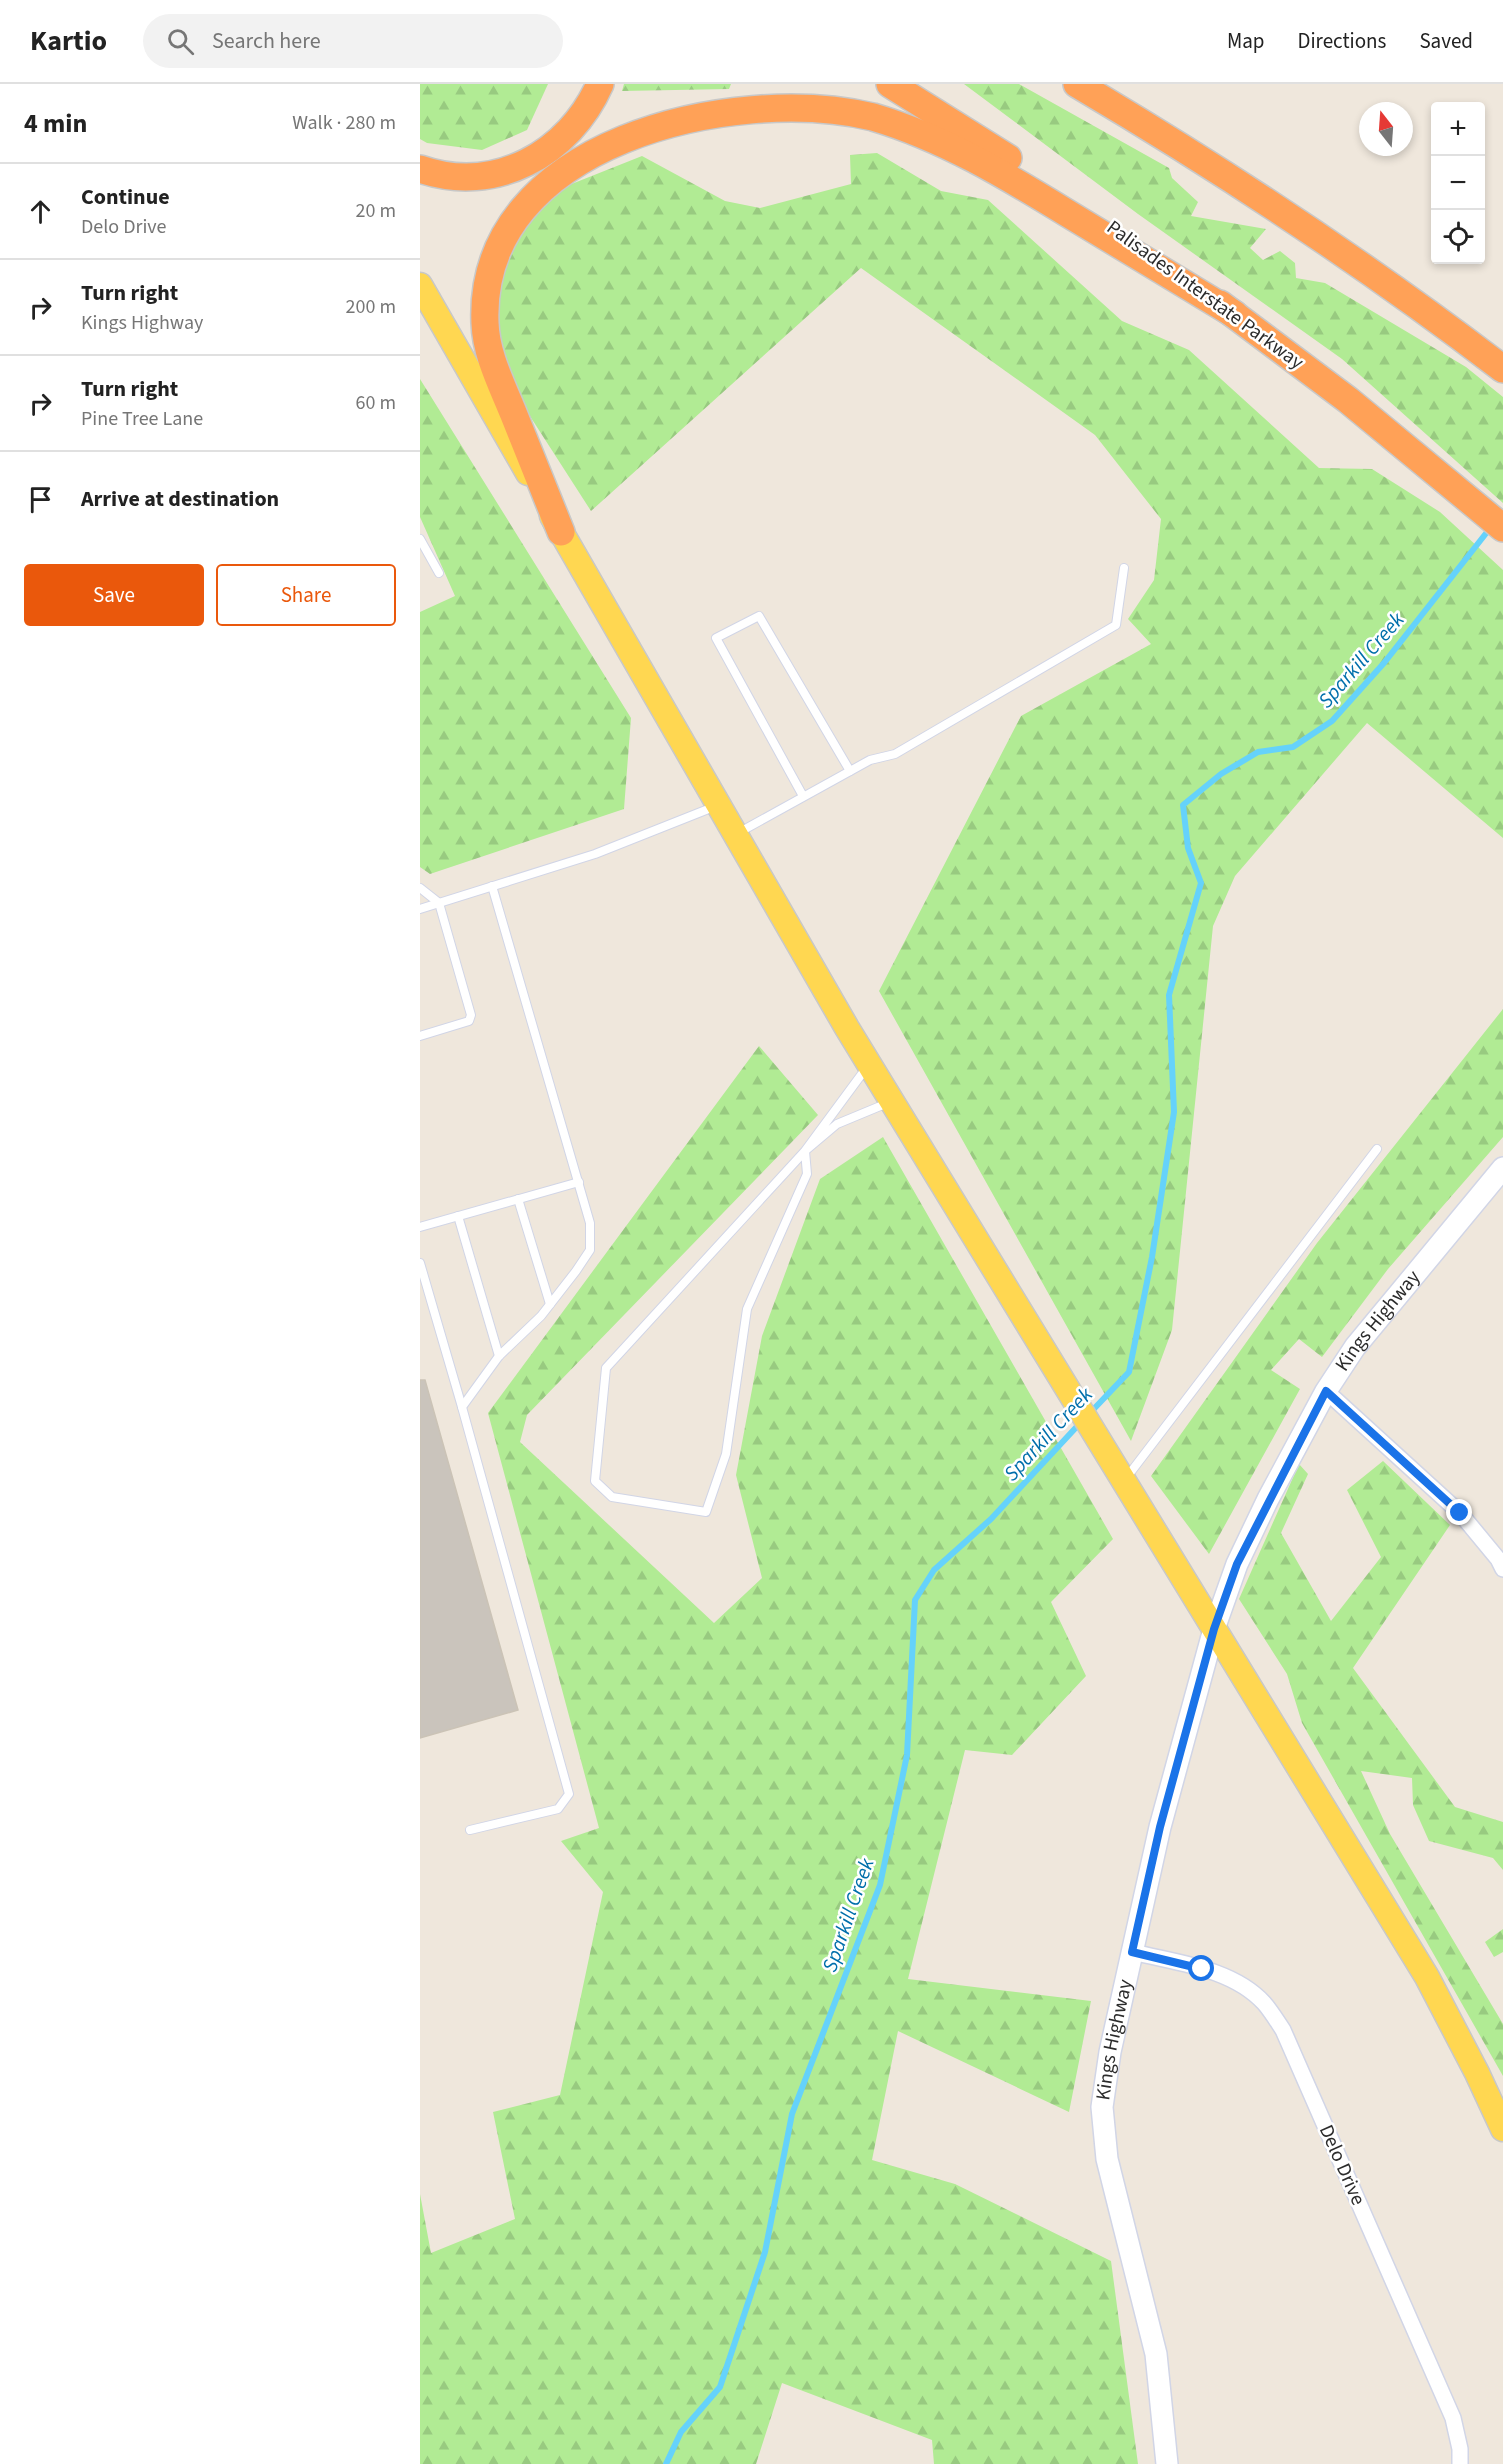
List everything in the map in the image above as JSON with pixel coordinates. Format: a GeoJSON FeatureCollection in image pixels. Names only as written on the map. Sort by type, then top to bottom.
{"type":"FeatureCollection","features":[{"type":"Feature","properties":{"kind":"highway"},"geometry":{"type":"LineString","coordinates":[[420,169],[441,175],[478,177],[526,164],[542,155],[569,133],[592,102],[600,84]]}},
{"type":"Feature","properties":{"kind":"highway","name":"Palisades Interstate Parkway"},"geometry":{"type":"LineString","coordinates":[[890,84],[1058,191],[1234,314],[1358,408],[1503,528]]}},
{"type":"Feature","properties":{"kind":"highway"},"geometry":{"type":"LineString","coordinates":[[1077,84],[1250,191]]}},
{"type":"Feature","properties":{"kind":"highway"},"geometry":{"type":"LineString","coordinates":[[1096,84],[1379,278],[1503,369]]}},
{"type":"Feature","properties":{"kind":"highway"},"geometry":{"type":"LineString","coordinates":[[561,532],[490,355],[485,321],[491,276],[499,251],[515,222],[551,182],[595,150],[626,134],[662,121],[717,108],[775,104],[831,107],[890,122],[951,146],[994,169],[1234,314]]}},
{"type":"Feature","properties":{"kind":"main road"},"geometry":{"type":"LineString","coordinates":[[424,299],[869,1065],[1427,1977],[1503,2129]]}},
{"type":"Feature","properties":{"kind":"street","name":"Kings Highway"},"geometry":{"type":"LineString","coordinates":[[1167,2464],[1155,2354],[1107,2159],[1102,2107],[1110,2052],[1160,1827],[1214,1629],[1237,1564],[1326,1391],[1354,1347],[1503,1168]]}},
{"type":"Feature","properties":{"kind":"street"},"geometry":{"type":"LineString","coordinates":[[1326,1391],[1460,1513],[1498,1559],[1503,1569]]}},
{"type":"Feature","properties":{"kind":"street","name":"Delo Drive"},"geometry":{"type":"LineString","coordinates":[[1132,1952],[1202,1969],[1237,1982],[1264,2003],[1283,2030],[1453,2418],[1460,2449],[1460,2464]]}},
{"type":"Feature","properties":{"kind":"lane"},"geometry":{"type":"LineString","coordinates":[[420,539],[439,573]]}},
{"type":"Feature","properties":{"kind":"lane"},"geometry":{"type":"LineString","coordinates":[[734,835],[870,760],[895,754],[1116,625],[1124,568]]}},
{"type":"Feature","properties":{"kind":"lane"},"geometry":{"type":"LineString","coordinates":[[803,796],[716,638],[759,616],[850,771]]}},
{"type":"Feature","properties":{"kind":"lane"},"geometry":{"type":"LineString","coordinates":[[420,909],[595,854],[717,805]]}},
{"type":"Feature","properties":{"kind":"lane"},"geometry":{"type":"LineString","coordinates":[[462,1407],[499,1356],[550,1304],[590,1250],[590,1223],[579,1182],[492,886]]}},
{"type":"Feature","properties":{"kind":"lane"},"geometry":{"type":"LineString","coordinates":[[420,888],[439,903],[471,1015],[469,1021],[420,1036]]}},
{"type":"Feature","properties":{"kind":"lane"},"geometry":{"type":"LineString","coordinates":[[805,1151],[807,1174],[747,1309],[726,1454],[706,1512],[612,1497],[595,1481],[606,1368],[805,1151],[869,1065]]}},
{"type":"Feature","properties":{"kind":"lane"},"geometry":{"type":"LineString","coordinates":[[805,1151],[837,1124],[891,1101]]}},
{"type":"Feature","properties":{"kind":"lane"},"geometry":{"type":"LineString","coordinates":[[1124,1482],[1377,1149]]}},
{"type":"Feature","properties":{"kind":"lane"},"geometry":{"type":"LineString","coordinates":[[420,1227],[579,1182]]}},
{"type":"Feature","properties":{"kind":"lane"},"geometry":{"type":"LineString","coordinates":[[518,1199],[550,1304]]}},
{"type":"Feature","properties":{"kind":"lane"},"geometry":{"type":"LineString","coordinates":[[458,1216],[499,1356]]}},
{"type":"Feature","properties":{"kind":"lane"},"geometry":{"type":"LineString","coordinates":[[420,1263],[569,1794],[558,1809],[470,1830]]}},
{"type":"Feature","properties":{"kind":"green space"},"geometry":{"type":"Polygon","coordinates":[[[420,84],[548,84],[527,130],[482,150],[427,143],[420,139],[420,84]]]}},
{"type":"Feature","properties":{"kind":"green space"},"geometry":{"type":"Polygon","coordinates":[[[624,84],[731,84],[729,89],[622,91],[624,84]]]}},
{"type":"Feature","properties":{"kind":"green space"},"geometry":{"type":"Polygon","coordinates":[[[964,84],[1019,84],[1169,168],[1172,178],[1198,202],[1191,216],[1266,229],[1250,248],[1263,260],[1280,251],[1295,263],[1296,278],[1325,283],[1466,367],[1503,397],[1503,503],[1342,359],[1138,214],[964,84]]]}},
{"type":"Feature","properties":{"kind":"green space"},"geometry":{"type":"Polygon","coordinates":[[[877,153],[941,191],[988,200],[1122,321],[1189,350],[1319,468],[1372,469],[1440,512],[1503,570],[1503,838],[1367,723],[1235,876],[1213,926],[1172,1330],[1131,1441],[879,991],[1021,716],[1151,644],[1128,619],[1154,580],[1161,519],[1095,435],[861,268],[591,511],[526,410],[503,365],[496,321],[505,261],[526,221],[564,187],[642,156],[725,201],[760,208],[851,184],[850,155],[877,153]]]}},
{"type":"Feature","properties":{"kind":"green space"},"geometry":{"type":"Polygon","coordinates":[[[420,379],[631,718],[624,809],[430,874],[420,867],[420,612],[455,596],[420,517],[420,379]]]}},
{"type":"Feature","properties":{"kind":"green space"},"geometry":{"type":"Polygon","coordinates":[[[1503,1009],[1503,1137],[1388,1269],[1322,1357],[1299,1339],[1271,1370],[1300,1389],[1209,1554],[1151,1476],[1317,1243],[1503,1009]]]}},
{"type":"Feature","properties":{"kind":"green space"},"geometry":{"type":"Polygon","coordinates":[[[759,1046],[818,1115],[527,1415],[520,1442],[714,1623],[762,1578],[736,1475],[762,1336],[820,1179],[883,1137],[1113,1539],[1051,1602],[1086,1676],[1012,1755],[965,1750],[908,1979],[1091,2001],[1069,2112],[898,2031],[872,2160],[955,2184],[1111,2261],[1138,2464],[934,2464],[932,2440],[782,2383],[756,2464],[420,2464],[420,2194],[431,2253],[515,2219],[493,2112],[560,2095],[603,1892],[561,1841],[599,1828],[488,1413],[759,1046]]]}},
{"type":"Feature","properties":{"kind":"green space"},"geometry":{"type":"Polygon","coordinates":[[[1383,1461],[1450,1525],[1353,1668],[1455,1807],[1503,1822],[1503,1870],[1493,1858],[1429,1841],[1413,1805],[1412,1778],[1361,1771],[1390,1834],[1503,2024],[1503,2076],[1302,1723],[1287,1674],[1239,1599],[1299,1464],[1308,1474],[1281,1533],[1331,1621],[1381,1557],[1347,1490],[1383,1461]]]}},
{"type":"Feature","properties":{"kind":"green space"},"geometry":{"type":"Polygon","coordinates":[[[1503,1929],[1503,1952],[1494,1957],[1485,1942],[1503,1929]]]}},
{"type":"Feature","properties":{"kind":"building"},"geometry":{"type":"Polygon","coordinates":[[[420,1380],[425,1380],[518,1710],[420,1738],[420,1380]]]}},
{"type":"Feature","properties":{"kind":"waterway","name":"Sparkill Creek"},"geometry":{"type":"LineString","coordinates":[[1089,1414],[1129,1372],[1152,1257],[1174,1112],[1169,995],[1201,883],[1188,848],[1183,805],[1221,774],[1258,752],[1293,747],[1332,721],[1384,663],[1491,527]]}},
{"type":"Feature","properties":{"kind":"waterway","name":"Sparkill Creek"},"geometry":{"type":"LineString","coordinates":[[666,2464],[681,2432],[720,2387],[765,2252],[792,2114],[880,1885],[907,1755],[915,1600],[934,1570],[991,1519],[1082,1421]]}},
{"type":"Feature","properties":{"kind":"route"},"geometry":{"type":"LineString","coordinates":[[1202,1969],[1132,1952],[1160,1827],[1214,1629],[1237,1564],[1268,1499],[1326,1391],[1460,1513]]}}]}
